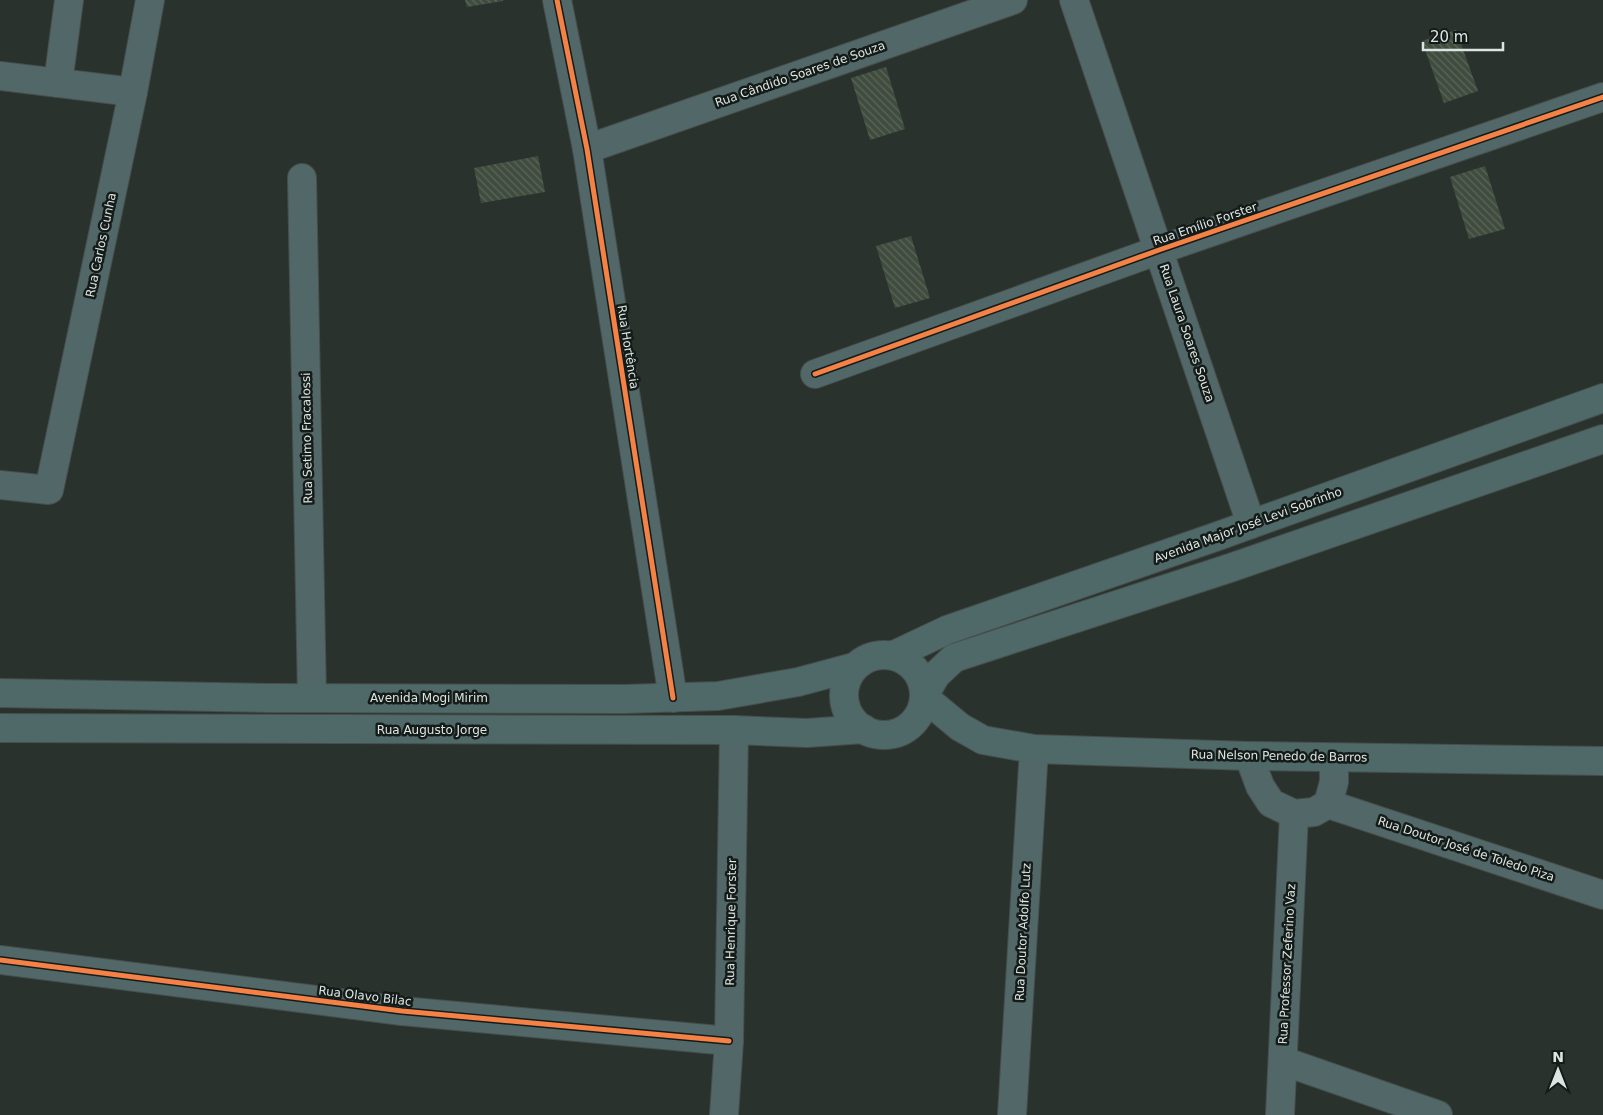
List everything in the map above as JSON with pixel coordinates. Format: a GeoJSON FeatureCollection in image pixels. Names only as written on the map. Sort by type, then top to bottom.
{"type":"FeatureCollection","features":[{"type":"Feature","properties":{"kind":"main road","name":"Avenida Major José Levi Sobrinho"},"geometry":{"type":"LineString","coordinates":[[894,655],[947,630],[1603,398]]}},
{"type":"Feature","properties":{"kind":"main road"},"geometry":{"type":"LineString","coordinates":[[925,696],[916,669],[894,655],[872,656],[854,667],[845,683],[844,701],[851,718],[864,729],[877,734],[890,735],[903,731],[914,722],[922,711],[925,696],[936,675],[954,658],[1239,565],[1603,439]]}},
{"type":"Feature","properties":{"kind":"main road","name":"Avenida Mogi Mirim"},"geometry":{"type":"LineString","coordinates":[[0,693],[312,698],[673,698],[718,696],[798,682],[854,667]]}},
{"type":"Feature","properties":{"kind":"main road","name":"Rua Nelson Penedo de Barros"},"geometry":{"type":"LineString","coordinates":[[925,696],[960,727],[983,740],[1034,749],[1334,758],[1603,762]]}},
{"type":"Feature","properties":{"kind":"main road","name":"Rua Nelson Penedo de Barros"},"geometry":{"type":"LineString","coordinates":[[914,722],[960,727]]}},
{"type":"Feature","properties":{"kind":"main road","name":"Rua Augusto Jorge"},"geometry":{"type":"LineString","coordinates":[[0,728],[734,730],[807,732],[864,729]]}},
{"type":"Feature","properties":{"kind":"street"},"geometry":{"type":"LineString","coordinates":[[58,83],[69,0]]}},
{"type":"Feature","properties":{"kind":"street","name":"Rua Carlos Cunha"},"geometry":{"type":"LineString","coordinates":[[0,485],[49,490],[134,92],[150,0]]}},
{"type":"Feature","properties":{"kind":"street","name":"Rua Hortência"},"geometry":{"type":"LineString","coordinates":[[557,0],[587,149],[673,698]]}},
{"type":"Feature","properties":{"kind":"street","name":"Rua Cândido Soares de Souza"},"geometry":{"type":"LineString","coordinates":[[587,149],[1013,0]]}},
{"type":"Feature","properties":{"kind":"street","name":"Rua Laura Soares Souza"},"geometry":{"type":"LineString","coordinates":[[1074,0],[1251,524]]}},
{"type":"Feature","properties":{"kind":"street"},"geometry":{"type":"LineString","coordinates":[[0,76],[134,92]]}},
{"type":"Feature","properties":{"kind":"street","name":"Rua Emílio Forster"},"geometry":{"type":"LineString","coordinates":[[815,374],[1159,250],[1603,97]]}},
{"type":"Feature","properties":{"kind":"street","name":"Rua Setimo Fracalossi"},"geometry":{"type":"LineString","coordinates":[[302,178],[312,698]]}},
{"type":"Feature","properties":{"kind":"street","name":"Rua Henrique Forster"},"geometry":{"type":"LineString","coordinates":[[724,1115],[729,1041],[734,730]]}},
{"type":"Feature","properties":{"kind":"street","name":"Rua Doutor Adolfo Lutz"},"geometry":{"type":"LineString","coordinates":[[1012,1115],[1034,749]]}},
{"type":"Feature","properties":{"kind":"street"},"geometry":{"type":"LineString","coordinates":[[1249,756],[1260,786],[1271,803],[1294,814],[1314,812],[1328,804],[1334,782],[1334,758]]}},
{"type":"Feature","properties":{"kind":"street","name":"Rua Doutor José de Toledo Piza"},"geometry":{"type":"LineString","coordinates":[[1328,804],[1603,895]]}},
{"type":"Feature","properties":{"kind":"street","name":"Rua Professor Zeferino Vaz"},"geometry":{"type":"LineString","coordinates":[[1280,1115],[1294,814]]}},
{"type":"Feature","properties":{"kind":"street","name":"Rua Olavo Bilac"},"geometry":{"type":"LineString","coordinates":[[0,960],[402,1011],[729,1041]]}},
{"type":"Feature","properties":{"kind":"street"},"geometry":{"type":"LineString","coordinates":[[1283,1061],[1438,1115]]}},
{"type":"Feature","properties":{"kind":"building"},"geometry":{"type":"Polygon","coordinates":[[[465,0],[503,0],[503,1],[467,7],[465,0]]]}},
{"type":"Feature","properties":{"kind":"building"},"geometry":{"type":"Polygon","coordinates":[[[1456,30],[1478,91],[1444,103],[1422,41],[1456,30]]]}},
{"type":"Feature","properties":{"kind":"building"},"geometry":{"type":"Polygon","coordinates":[[[886,67],[905,129],[870,140],[851,78],[886,67]]]}},
{"type":"Feature","properties":{"kind":"building"},"geometry":{"type":"Polygon","coordinates":[[[538,156],[545,192],[481,203],[474,168],[538,156]]]}},
{"type":"Feature","properties":{"kind":"building"},"geometry":{"type":"Polygon","coordinates":[[[1485,166],[1505,229],[1469,239],[1450,177],[1485,166]]]}},
{"type":"Feature","properties":{"kind":"building"},"geometry":{"type":"Polygon","coordinates":[[[911,236],[930,298],[895,308],[876,246],[911,236]]]}},
{"type":"Feature","properties":{"kind":"cycle path"},"geometry":{"type":"LineString","coordinates":[[557,0],[587,149],[673,698]]}},
{"type":"Feature","properties":{"kind":"cycle path"},"geometry":{"type":"LineString","coordinates":[[815,374],[1159,250],[1603,97]]}},
{"type":"Feature","properties":{"kind":"cycle path"},"geometry":{"type":"LineString","coordinates":[[0,960],[402,1011],[729,1041]]}}]}
